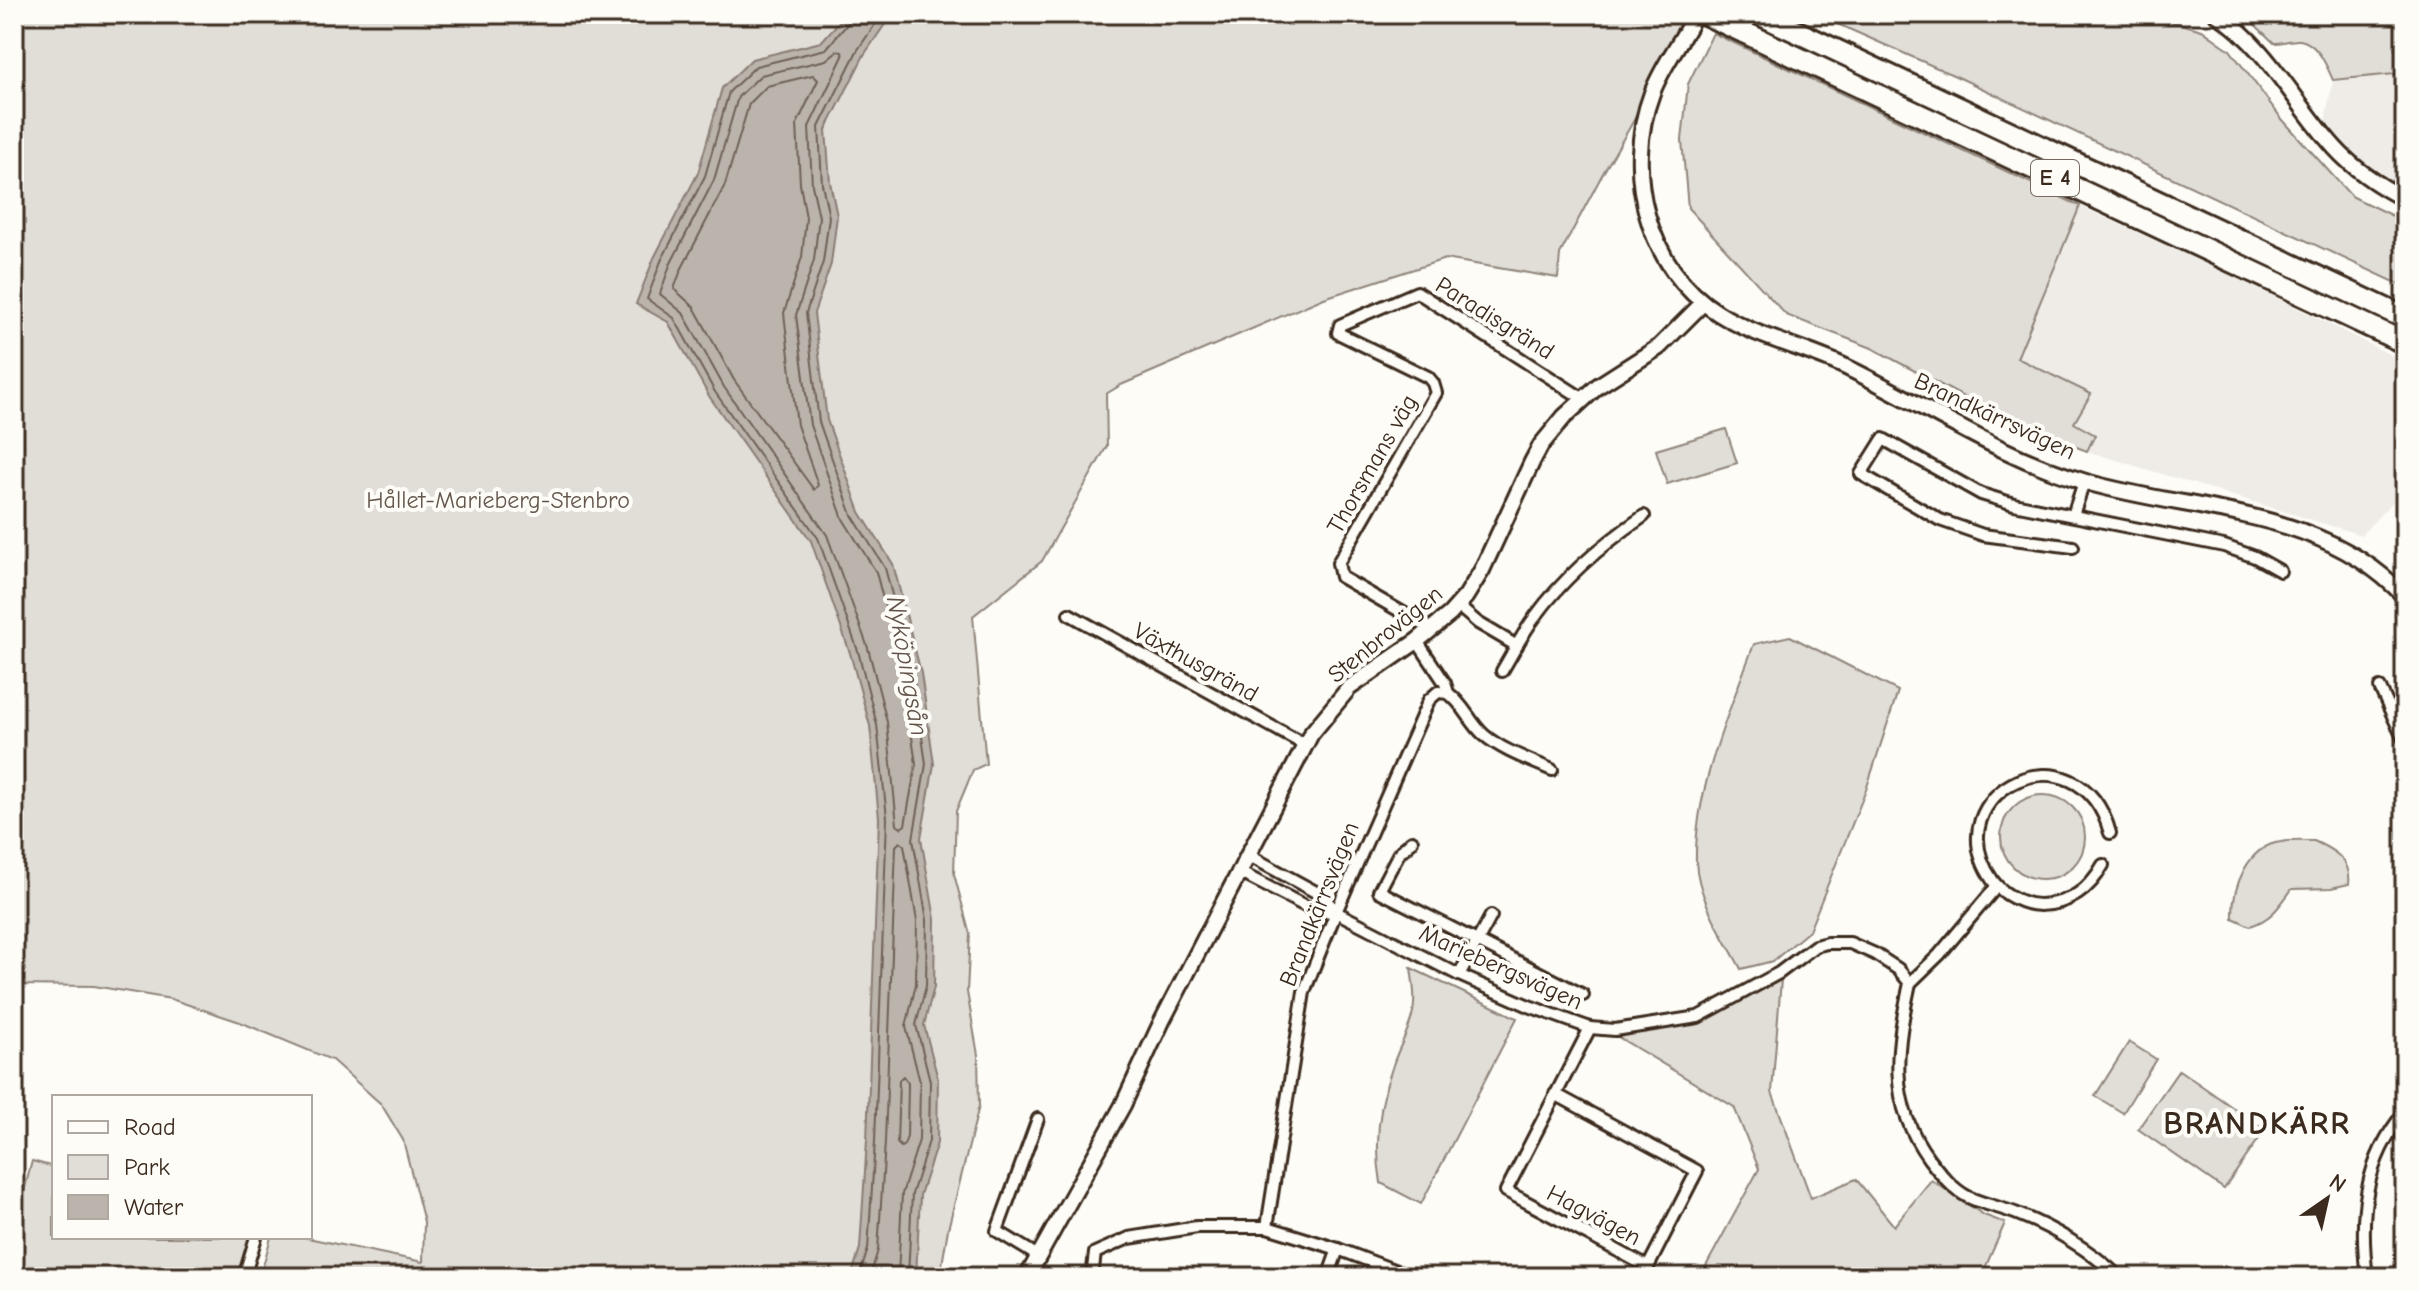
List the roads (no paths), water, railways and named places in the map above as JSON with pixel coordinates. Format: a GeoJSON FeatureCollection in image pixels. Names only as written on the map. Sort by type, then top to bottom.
{"type":"FeatureCollection","features":[{"type":"Feature","properties":{"kind":"highway","name":"E 4"},"geometry":{"type":"LineString","coordinates":[[1759,14],[2405,318]]}},
{"type":"Feature","properties":{"kind":"highway","name":"E 4"},"geometry":{"type":"LineString","coordinates":[[1698,19],[2405,343]]}},
{"type":"Feature","properties":{"kind":"street"},"geometry":{"type":"LineString","coordinates":[[2217,14],[2260,51],[2348,161],[2380,186],[2405,199]]}},
{"type":"Feature","properties":{"kind":"street"},"geometry":{"type":"LineString","coordinates":[[1698,19],[1653,90],[1639,156],[1645,213],[1658,243],[1680,278],[1703,303]]}},
{"type":"Feature","properties":{"kind":"street","name":"Paradisgränd"},"geometry":{"type":"LineString","coordinates":[[1340,325],[1417,292],[1582,398]]}},
{"type":"Feature","properties":{"kind":"street","name":"Stenbrovägen"},"geometry":{"type":"LineString","coordinates":[[1027,1277],[1123,1105],[1162,1021],[1305,745],[1338,699],[1359,680],[1417,641],[1458,606],[1482,570],[1541,445],[1582,398],[1659,347],[1703,303]]}},
{"type":"Feature","properties":{"kind":"street","name":"Brandkärrsvägen"},"geometry":{"type":"LineString","coordinates":[[1703,303],[1744,327],[1850,369],[1993,445],[2084,482],[2275,522],[2311,533],[2356,557],[2405,597]]}},
{"type":"Feature","properties":{"kind":"street","name":"Thorsmans väg"},"geometry":{"type":"LineString","coordinates":[[1340,325],[1338,333],[1428,377],[1436,387],[1436,393],[1338,563],[1341,577],[1431,629]]}},
{"type":"Feature","properties":{"kind":"street"},"geometry":{"type":"LineString","coordinates":[[2073,547],[1983,535],[1940,520],[1861,474],[1883,439],[1981,494],[2014,504],[2224,546],[2255,557],[2280,571]]}},
{"type":"Feature","properties":{"kind":"street"},"geometry":{"type":"LineString","coordinates":[[2073,515],[2084,482]]}},
{"type":"Feature","properties":{"kind":"street"},"geometry":{"type":"LineString","coordinates":[[1502,671],[1549,600],[1587,560],[1644,516]]}},
{"type":"Feature","properties":{"kind":"street"},"geometry":{"type":"LineString","coordinates":[[1458,606],[1478,623],[1517,646]]}},
{"type":"Feature","properties":{"kind":"street","name":"Växthusgränd"},"geometry":{"type":"LineString","coordinates":[[1069,614],[1305,745]]}},
{"type":"Feature","properties":{"kind":"street"},"geometry":{"type":"LineString","coordinates":[[1417,641],[1445,683],[1448,693],[1466,709],[1477,728],[1495,743],[1552,770]]}},
{"type":"Feature","properties":{"kind":"street"},"geometry":{"type":"LineString","coordinates":[[2380,688],[2405,742]]}},
{"type":"Feature","properties":{"kind":"street","name":"Brandkärrsvägen"},"geometry":{"type":"LineString","coordinates":[[1267,1227],[1304,992],[1429,700],[1438,692],[1448,693]]}},
{"type":"Feature","properties":{"kind":"street"},"geometry":{"type":"LineString","coordinates":[[2103,865],[2094,882],[2077,896],[2057,904],[2035,905],[2014,898],[1997,886],[1984,868],[1978,847],[1979,826],[1987,806],[2001,789],[2019,778],[2040,774],[2062,776],[2081,786],[2096,801],[2110,833]]}},
{"type":"Feature","properties":{"kind":"street"},"geometry":{"type":"LineString","coordinates":[[1412,841],[1399,853],[1379,891],[1583,995]]}},
{"type":"Feature","properties":{"kind":"street","name":"Mariebergsvägen"},"geometry":{"type":"LineString","coordinates":[[1248,855],[1323,896],[1336,912],[1459,975],[1529,1006],[1590,1028],[1615,1030],[1698,1017],[1779,973],[1815,946],[1827,943],[1850,943],[1875,954],[1898,969],[1910,983]]}},
{"type":"Feature","properties":{"kind":"street","name":"Mariebergsvägen"},"geometry":{"type":"LineString","coordinates":[[1239,872],[1315,911],[1336,912]]}},
{"type":"Feature","properties":{"kind":"street"},"geometry":{"type":"LineString","coordinates":[[1997,886],[1939,955],[1910,983],[1896,1060],[1899,1092],[1910,1131],[1939,1172],[1965,1195],[2053,1231],[2088,1252],[2119,1277]]}},
{"type":"Feature","properties":{"kind":"street"},"geometry":{"type":"LineString","coordinates":[[1459,975],[1491,916]]}},
{"type":"Feature","properties":{"kind":"street","name":"Hagvägen"},"geometry":{"type":"LineString","coordinates":[[1555,1094],[1697,1171],[1648,1267],[1506,1191],[1555,1094],[1590,1028]]}},
{"type":"Feature","properties":{"kind":"street"},"geometry":{"type":"LineString","coordinates":[[2367,1277],[2362,1232],[2365,1191],[2381,1146],[2405,1112]]}},
{"type":"Feature","properties":{"kind":"street"},"geometry":{"type":"LineString","coordinates":[[1038,1119],[997,1231],[1038,1256]]}},
{"type":"Feature","properties":{"kind":"street"},"geometry":{"type":"LineString","coordinates":[[1092,1277],[1095,1253],[1129,1238],[1184,1229],[1267,1227],[1412,1277]]}},
{"type":"Feature","properties":{"kind":"street"},"geometry":{"type":"LineString","coordinates":[[244,1277],[255,1239]]}},
{"type":"Feature","properties":{"kind":"street"},"geometry":{"type":"LineString","coordinates":[[1328,1277],[1338,1249]]}},
{"type":"Feature","properties":{"kind":"water","name":"Nyköpingsån"},"geometry":{"type":"Polygon","coordinates":[[[846,14],[892,14],[864,55],[826,130],[830,182],[837,216],[831,264],[814,313],[827,420],[860,512],[893,564],[921,673],[934,764],[921,838],[935,919],[934,987],[924,1025],[938,1079],[937,1143],[920,1195],[916,1277],[851,1277],[860,1248],[867,1140],[879,818],[870,726],[850,653],[811,541],[709,396],[668,322],[636,304],[654,258],[698,173],[722,88],[752,59],[821,42],[846,14]]]}},
{"type":"Feature","properties":{"kind":"district","name":"BRANDKÄRR"},"geometry":{"type":"Point","coordinates":[2257,1123]}},
{"type":"Feature","properties":{"kind":"park label","name":"Hållet-Marieberg-Stenbro"},"geometry":{"type":"Point","coordinates":[498,500]}}]}
